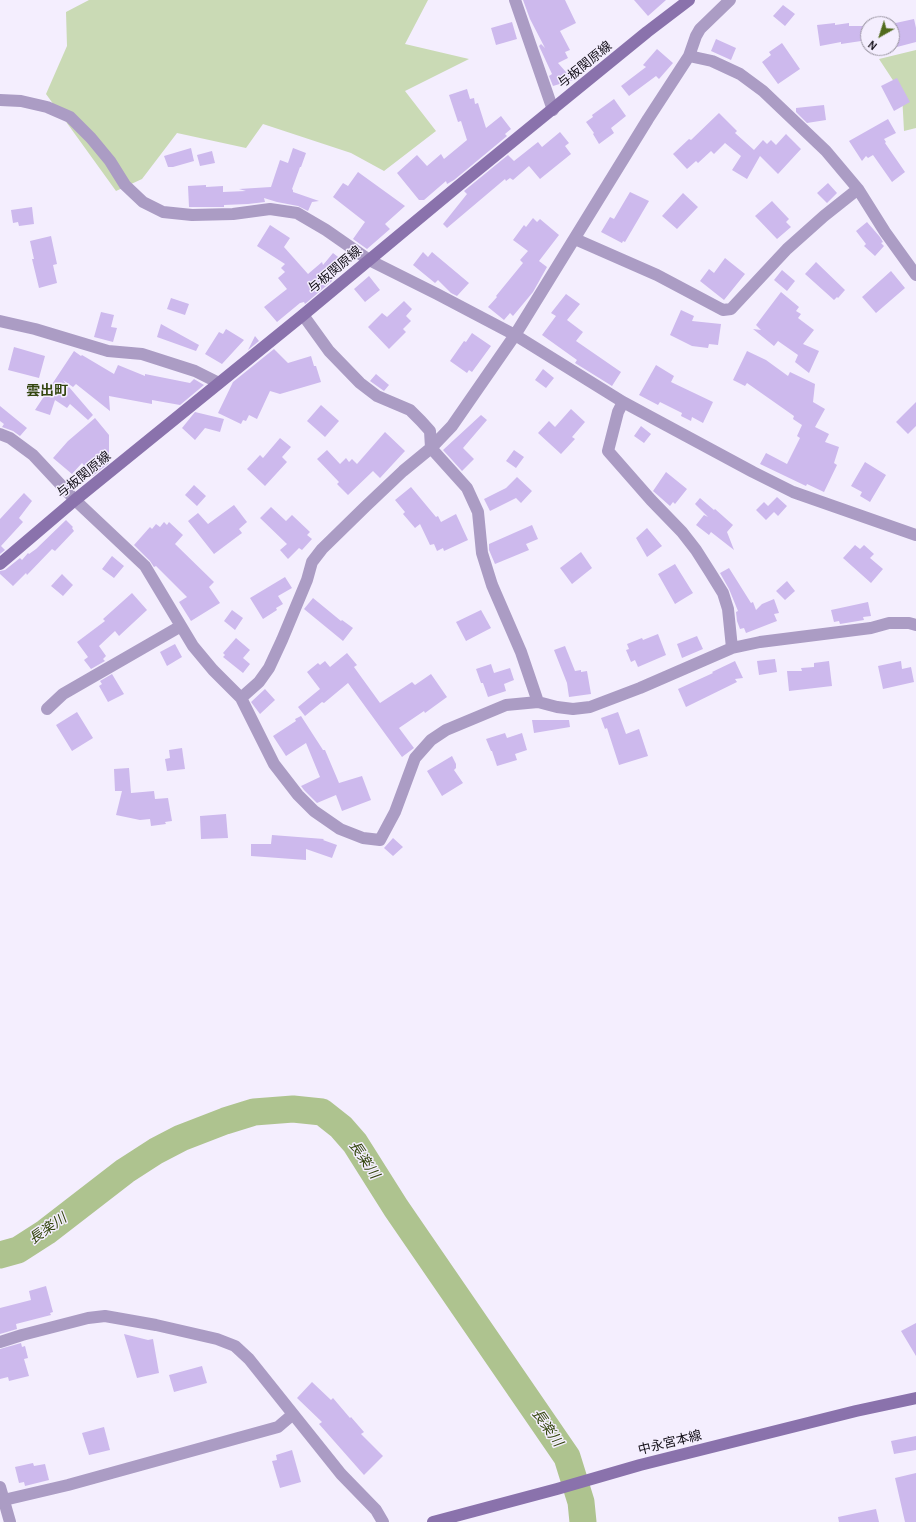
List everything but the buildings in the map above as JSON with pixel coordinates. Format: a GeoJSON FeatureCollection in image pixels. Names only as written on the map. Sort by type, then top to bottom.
{"type":"FeatureCollection","features":[{"type":"Feature","properties":{"kind":"main road","name":"与板関原線"},"geometry":{"type":"LineString","coordinates":[[0,564],[75,500],[647,32],[689,0]]}},
{"type":"Feature","properties":{"kind":"main road","name":"中永宮本線"},"geometry":{"type":"LineString","coordinates":[[433,1522],[452,1520],[599,1476],[856,1411],[916,1398]]}},
{"type":"Feature","properties":{"kind":"street"},"geometry":{"type":"LineString","coordinates":[[515,0],[553,110]]}},
{"type":"Feature","properties":{"kind":"street"},"geometry":{"type":"LineString","coordinates":[[241,698],[259,682],[269,668],[307,580],[312,562],[322,549],[403,471],[431,448],[452,426],[515,335],[648,119],[689,56],[696,36],[700,30],[730,0]]}},
{"type":"Feature","properties":{"kind":"street"},"geometry":{"type":"LineString","coordinates":[[689,56],[712,61],[740,74],[763,91],[826,151],[858,189],[885,232],[916,275]]}},
{"type":"Feature","properties":{"kind":"street"},"geometry":{"type":"LineString","coordinates":[[0,100],[21,100],[46,107],[70,118],[106,155],[125,185],[143,202],[163,212],[192,215],[233,214],[270,209],[297,213],[326,230],[369,260],[515,335],[623,402],[793,492],[916,535]]}},
{"type":"Feature","properties":{"kind":"street"},"geometry":{"type":"LineString","coordinates":[[575,239],[657,275],[723,310],[731,309],[787,249],[824,216],[858,189]]}},
{"type":"Feature","properties":{"kind":"street"},"geometry":{"type":"LineString","coordinates":[[303,315],[329,351],[360,383],[377,396],[410,410],[422,421],[430,431],[431,448],[467,488],[478,512],[482,553],[492,585],[521,652],[538,702]]}},
{"type":"Feature","properties":{"kind":"street"},"geometry":{"type":"LineString","coordinates":[[0,321],[35,329],[108,352],[142,354],[195,371],[220,382]]}},
{"type":"Feature","properties":{"kind":"street"},"geometry":{"type":"LineString","coordinates":[[623,402],[618,412],[608,451],[646,495],[682,532],[703,561],[723,593],[728,609],[732,648]]}},
{"type":"Feature","properties":{"kind":"street"},"geometry":{"type":"LineString","coordinates":[[0,434],[10,438],[33,455],[75,500],[145,566],[193,646],[213,670],[241,698],[274,764],[298,795],[314,811],[340,829],[363,838],[380,840],[395,812],[415,758],[431,740],[446,730],[506,705],[538,702],[573,709],[590,707],[640,688],[732,648],[760,642],[871,628],[889,623],[916,624]]}},
{"type":"Feature","properties":{"kind":"street"},"geometry":{"type":"LineString","coordinates":[[48,709],[63,694],[181,626]]}},
{"type":"Feature","properties":{"kind":"street"},"geometry":{"type":"LineString","coordinates":[[0,1342],[22,1334],[88,1318],[105,1316],[156,1325],[217,1339],[235,1346],[249,1359],[292,1415],[341,1474],[376,1510],[383,1522]]}},
{"type":"Feature","properties":{"kind":"street"},"geometry":{"type":"LineString","coordinates":[[2,1501],[76,1483],[278,1427],[292,1415]]}},
{"type":"Feature","properties":{"kind":"street"},"geometry":{"type":"LineString","coordinates":[[0,1487],[2,1501],[10,1522]]}},
{"type":"Feature","properties":{"kind":"green space"},"geometry":{"type":"Polygon","coordinates":[[[89,0],[428,0],[405,44],[469,59],[405,91],[436,131],[384,171],[351,153],[263,124],[246,148],[177,133],[142,179],[116,191],[46,94],[67,46],[66,12],[89,0]]]}},
{"type":"Feature","properties":{"kind":"green space"},"geometry":{"type":"Polygon","coordinates":[[[916,50],[916,128],[904,131],[902,94],[879,59],[891,56],[900,56],[900,54],[916,50]]]}},
{"type":"Feature","properties":{"kind":"waterway","name":"長楽川"},"geometry":{"type":"LineString","coordinates":[[0,1255],[18,1250],[46,1232],[125,1171],[156,1151],[181,1138],[225,1121],[254,1112],[293,1109],[322,1112],[341,1127],[355,1143],[396,1208],[567,1457],[581,1502],[583,1522]]}},
{"type":"Feature","properties":{"kind":"district","name":"雲出町"},"geometry":{"type":"Point","coordinates":[47,391]}}]}
